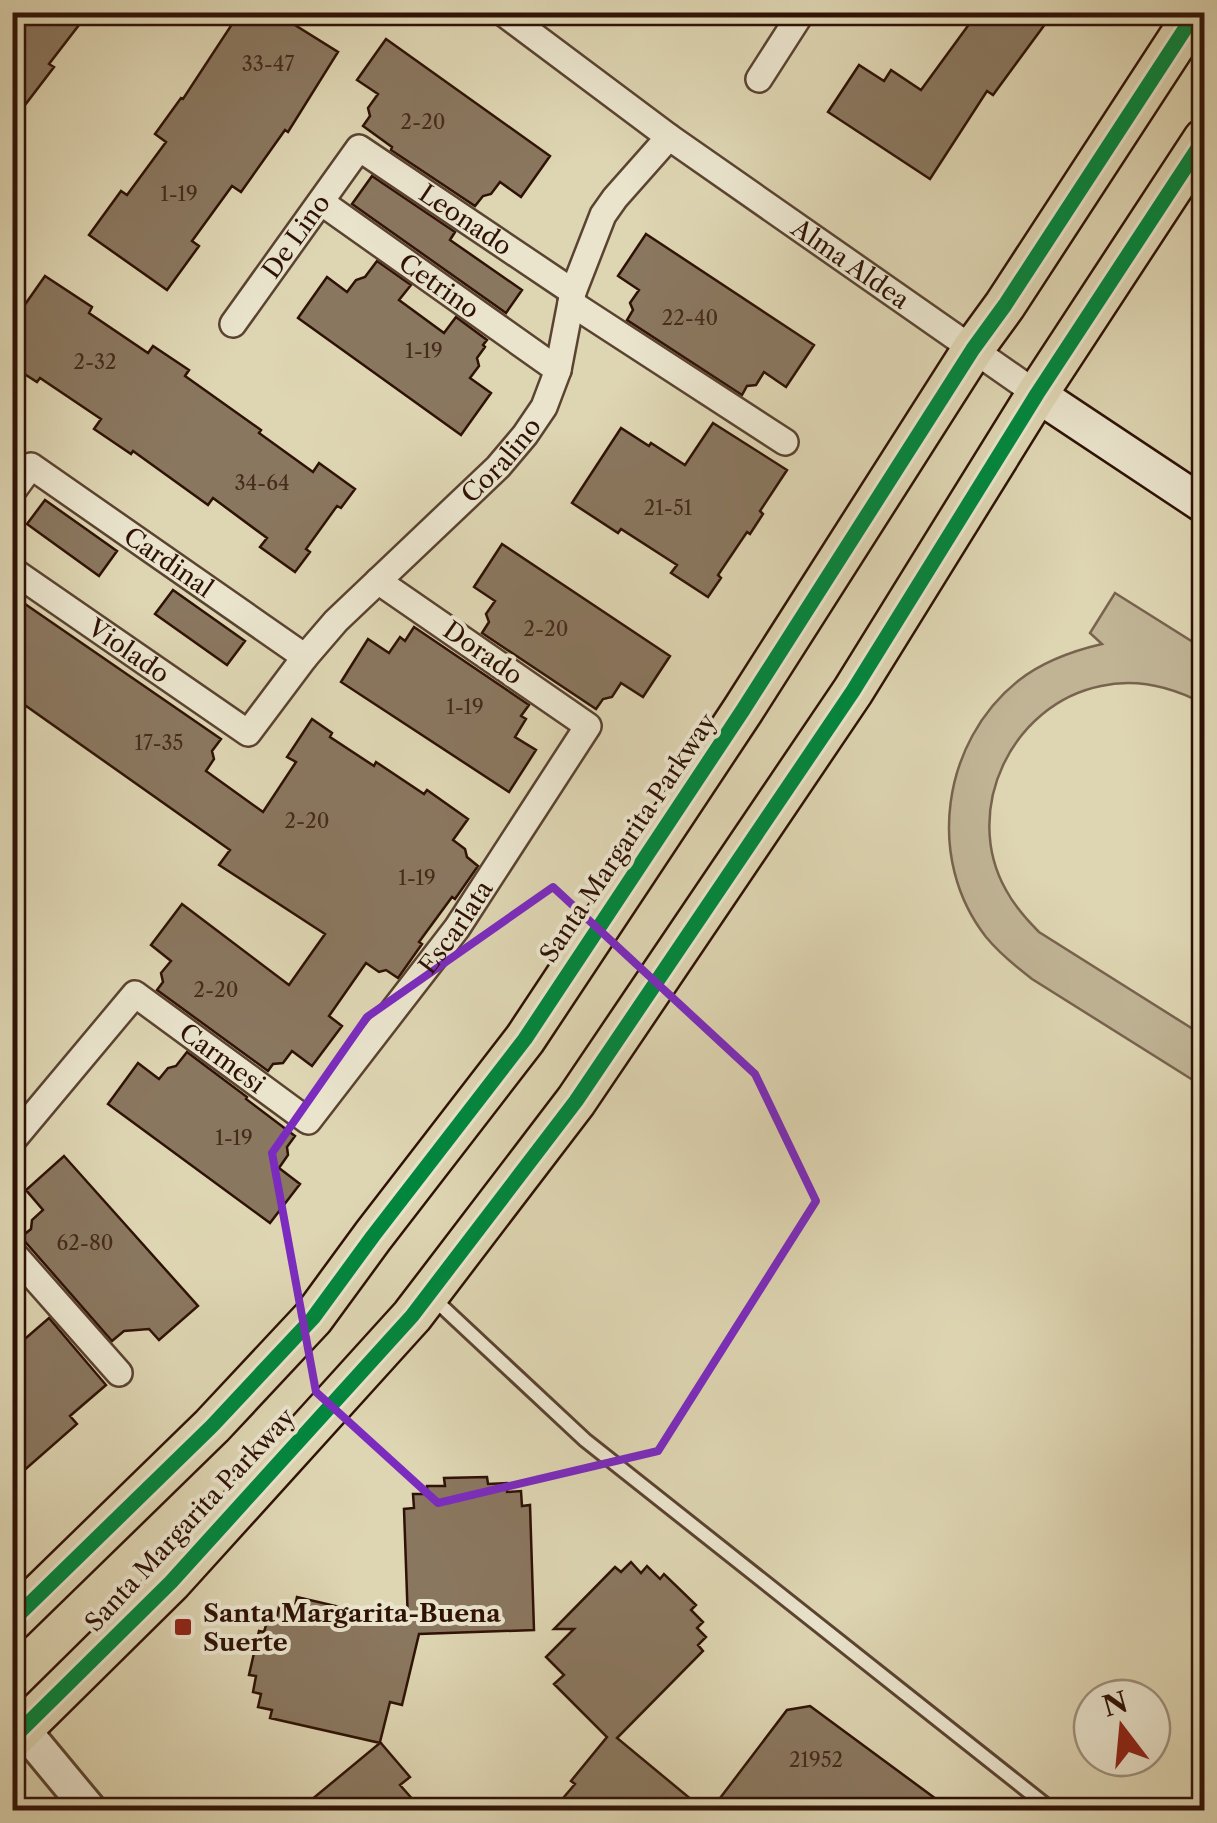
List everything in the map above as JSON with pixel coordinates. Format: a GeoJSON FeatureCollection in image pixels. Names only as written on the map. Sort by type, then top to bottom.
{"type":"FeatureCollection","features":[{"type":"Feature","properties":{"kind":"main road","name":"Santa Margarita Parkway"},"geometry":{"type":"LineString","coordinates":[[12,1621],[212,1426],[313,1318],[525,1039],[1196,12]]}},
{"type":"Feature","properties":{"kind":"main road","name":"Santa Margarita Parkway"},"geometry":{"type":"LineString","coordinates":[[16,1728],[170,1582],[282,1460],[429,1294],[576,1101],[853,690],[1038,394],[1204,139]]}},
{"type":"Feature","properties":{"kind":"main road","name":"Alma Aldea"},"geometry":{"type":"LineString","coordinates":[[1038,394],[1204,505]]}},
{"type":"Feature","properties":{"kind":"street","name":"Alma Aldea"},"geometry":{"type":"LineString","coordinates":[[502,12],[669,137],[1038,394]]}},
{"type":"Feature","properties":{"kind":"street"},"geometry":{"type":"LineString","coordinates":[[759,79],[802,12]]}},
{"type":"Feature","properties":{"kind":"street","name":"Coralino"},"geometry":{"type":"LineString","coordinates":[[248,733],[336,620],[498,467],[525,435],[544,406],[558,370],[572,297],[603,215],[669,137]]}},
{"type":"Feature","properties":{"kind":"street","name":"Leonado"},"geometry":{"type":"LineString","coordinates":[[359,148],[785,442]]}},
{"type":"Feature","properties":{"kind":"street","name":"De Lino"},"geometry":{"type":"LineString","coordinates":[[232,324],[359,148]]}},
{"type":"Feature","properties":{"kind":"street","name":"Cetrino"},"geometry":{"type":"LineString","coordinates":[[320,202],[558,370]]}},
{"type":"Feature","properties":{"kind":"street","name":"Cardinal"},"geometry":{"type":"LineString","coordinates":[[12,492],[31,466],[305,656]]}},
{"type":"Feature","properties":{"kind":"street","name":"Violado"},"geometry":{"type":"LineString","coordinates":[[12,570],[248,733]]}},
{"type":"Feature","properties":{"kind":"street","name":"Dorado"},"geometry":{"type":"LineString","coordinates":[[378,581],[588,726]]}},
{"type":"Feature","properties":{"kind":"street","name":"Escarlata"},"geometry":{"type":"LineString","coordinates":[[308,1121],[457,928],[588,726]]}},
{"type":"Feature","properties":{"kind":"street","name":"Carmesi"},"geometry":{"type":"LineString","coordinates":[[16,1128],[134,994],[308,1121]]}},
{"type":"Feature","properties":{"kind":"street"},"geometry":{"type":"LineString","coordinates":[[12,1252],[118,1373]]}},
{"type":"Feature","properties":{"kind":"street"},"geometry":{"type":"LineString","coordinates":[[16,1728],[90,1810]]}},
{"type":"Feature","properties":{"kind":"lane"},"geometry":{"type":"LineString","coordinates":[[429,1294],[586,1440],[1052,1810]]}},
{"type":"Feature","properties":{"kind":"highlighted area"},"geometry":{"type":"Polygon","coordinates":[[[553,887],[755,1074],[816,1201],[658,1451],[438,1503],[316,1392],[272,1153],[367,1017],[553,887]]]}},
{"type":"Feature","properties":{"kind":"shaded area"},"geometry":{"type":"Polygon","coordinates":[[[1115,593],[1204,649],[1204,704],[1154,686],[1128,683],[1101,686],[1070,697],[1042,714],[1020,737],[1003,765],[993,795],[989,827],[994,859],[1009,896],[1039,932],[1204,1036],[1204,1087],[1014,964],[986,937],[967,906],[955,873],[949,838],[951,803],[958,768],[972,736],[992,706],[1018,681],[1058,658],[1102,644],[1090,633],[1115,593]]]}},
{"type":"Feature","properties":{"kind":"building"},"geometry":{"type":"Polygon","coordinates":[[[35,12],[89,12],[12,122],[12,43],[35,12]]]}},
{"type":"Feature","properties":{"kind":"building"},"geometry":{"type":"Polygon","coordinates":[[[240,12],[274,12],[338,52],[288,132],[285,130],[241,192],[232,186],[192,241],[199,246],[167,290],[89,235],[121,191],[127,195],[166,142],[155,134],[240,12]]]}},
{"type":"Feature","properties":{"kind":"building"},"geometry":{"type":"Polygon","coordinates":[[[978,12],[1054,12],[993,95],[987,91],[930,179],[828,112],[859,65],[884,81],[891,70],[921,90],[978,12]]]}},
{"type":"Feature","properties":{"kind":"building"},"geometry":{"type":"Polygon","coordinates":[[[386,39],[550,156],[521,197],[500,182],[475,206],[391,150],[363,126],[370,116],[368,108],[378,94],[357,80],[386,39]]]}},
{"type":"Feature","properties":{"kind":"building"},"geometry":{"type":"Polygon","coordinates":[[[372,176],[455,232],[450,240],[522,290],[506,313],[352,204],[372,176]]]}},
{"type":"Feature","properties":{"kind":"building"},"geometry":{"type":"Polygon","coordinates":[[[646,234],[814,345],[786,387],[764,372],[756,385],[747,386],[742,395],[627,320],[633,310],[630,303],[639,290],[618,276],[646,234]]]}},
{"type":"Feature","properties":{"kind":"building"},"geometry":{"type":"Polygon","coordinates":[[[377,261],[411,285],[399,300],[444,333],[456,317],[487,340],[477,358],[479,366],[470,378],[491,393],[461,435],[298,318],[327,277],[347,292],[377,261]]]}},
{"type":"Feature","properties":{"kind":"building"},"geometry":{"type":"Polygon","coordinates":[[[45,276],[92,307],[89,313],[148,353],[153,346],[189,370],[185,376],[313,472],[319,463],[355,489],[341,508],[337,506],[306,549],[310,552],[295,572],[260,547],[267,538],[213,498],[208,505],[133,451],[131,454],[94,429],[101,419],[40,378],[37,382],[12,366],[12,323],[45,276]]]}},
{"type":"Feature","properties":{"kind":"building"},"geometry":{"type":"Polygon","coordinates":[[[713,423],[787,470],[750,534],[747,532],[718,575],[721,578],[708,597],[671,573],[677,565],[572,503],[621,428],[685,465],[713,423]]]}},
{"type":"Feature","properties":{"kind":"building"},"geometry":{"type":"Polygon","coordinates":[[[45,500],[117,551],[99,576],[27,524],[45,500]]]}},
{"type":"Feature","properties":{"kind":"building"},"geometry":{"type":"Polygon","coordinates":[[[502,544],[670,656],[643,697],[621,683],[612,697],[603,699],[596,709],[482,633],[489,622],[486,614],[495,601],[474,587],[502,544]]]}},
{"type":"Feature","properties":{"kind":"building"},"geometry":{"type":"Polygon","coordinates":[[[173,590],[245,641],[227,665],[155,614],[173,590]]]}},
{"type":"Feature","properties":{"kind":"building"},"geometry":{"type":"Polygon","coordinates":[[[12,595],[221,739],[212,751],[214,759],[206,771],[263,812],[296,762],[287,757],[312,719],[332,733],[330,737],[374,766],[376,762],[424,794],[427,790],[468,819],[453,840],[478,866],[419,942],[422,944],[398,978],[366,963],[329,1016],[342,1026],[312,1066],[292,1051],[283,1063],[273,1064],[268,1071],[157,990],[163,982],[161,973],[171,961],[151,945],[182,904],[289,985],[325,934],[219,865],[230,850],[12,696],[12,595]]]}},
{"type":"Feature","properties":{"kind":"building"},"geometry":{"type":"Polygon","coordinates":[[[414,627],[529,705],[515,737],[536,750],[509,792],[341,682],[368,639],[389,653],[400,637],[405,641],[414,627]]]}},
{"type":"Feature","properties":{"kind":"building"},"geometry":{"type":"Polygon","coordinates":[[[187,1052],[295,1136],[279,1168],[300,1184],[270,1223],[108,1104],[138,1063],[159,1079],[187,1052]]]}},
{"type":"Feature","properties":{"kind":"building"},"geometry":{"type":"Polygon","coordinates":[[[64,1156],[198,1306],[159,1340],[149,1329],[124,1331],[112,1341],[21,1237],[43,1210],[26,1190],[64,1156]]]}},
{"type":"Feature","properties":{"kind":"building"},"geometry":{"type":"Polygon","coordinates":[[[49,1318],[106,1385],[70,1416],[77,1424],[12,1481],[12,1350],[49,1318]]]}},
{"type":"Feature","properties":{"kind":"building"},"geometry":{"type":"Polygon","coordinates":[[[487,1477],[488,1484],[507,1483],[507,1492],[521,1491],[522,1506],[530,1505],[534,1630],[419,1634],[402,1705],[390,1702],[380,1742],[410,1777],[400,1785],[422,1810],[299,1810],[380,1743],[270,1718],[272,1710],[258,1707],[261,1694],[253,1692],[256,1676],[249,1675],[259,1631],[264,1632],[269,1615],[277,1617],[280,1602],[295,1606],[297,1597],[408,1623],[404,1509],[414,1508],[413,1494],[427,1494],[427,1486],[445,1486],[444,1478],[487,1477]]]}},
{"type":"Feature","properties":{"kind":"building"},"geometry":{"type":"Polygon","coordinates":[[[631,1562],[641,1573],[647,1566],[660,1579],[664,1574],[696,1605],[691,1610],[703,1622],[697,1628],[706,1637],[698,1645],[703,1651],[617,1738],[704,1810],[553,1810],[607,1737],[554,1684],[564,1675],[546,1657],[574,1629],[554,1629],[615,1567],[621,1572],[631,1562]]]}},
{"type":"Feature","properties":{"kind":"building"},"geometry":{"type":"Polygon","coordinates":[[[810,1706],[951,1810],[711,1810],[787,1710],[810,1706]]]}},
{"type":"Feature","properties":{"kind":"cycle path"},"geometry":{"type":"LineString","coordinates":[[12,1621],[212,1426],[313,1318],[525,1039],[1196,12]]}},
{"type":"Feature","properties":{"kind":"cycle path"},"geometry":{"type":"LineString","coordinates":[[12,1739],[171,1582],[412,1316],[576,1101],[853,691],[1037,394],[1204,139]]}},
{"type":"Feature","properties":{"kind":"place","name":"Santa Margarita-Buena Suerte"},"geometry":{"type":"Point","coordinates":[183,1627]}}]}
